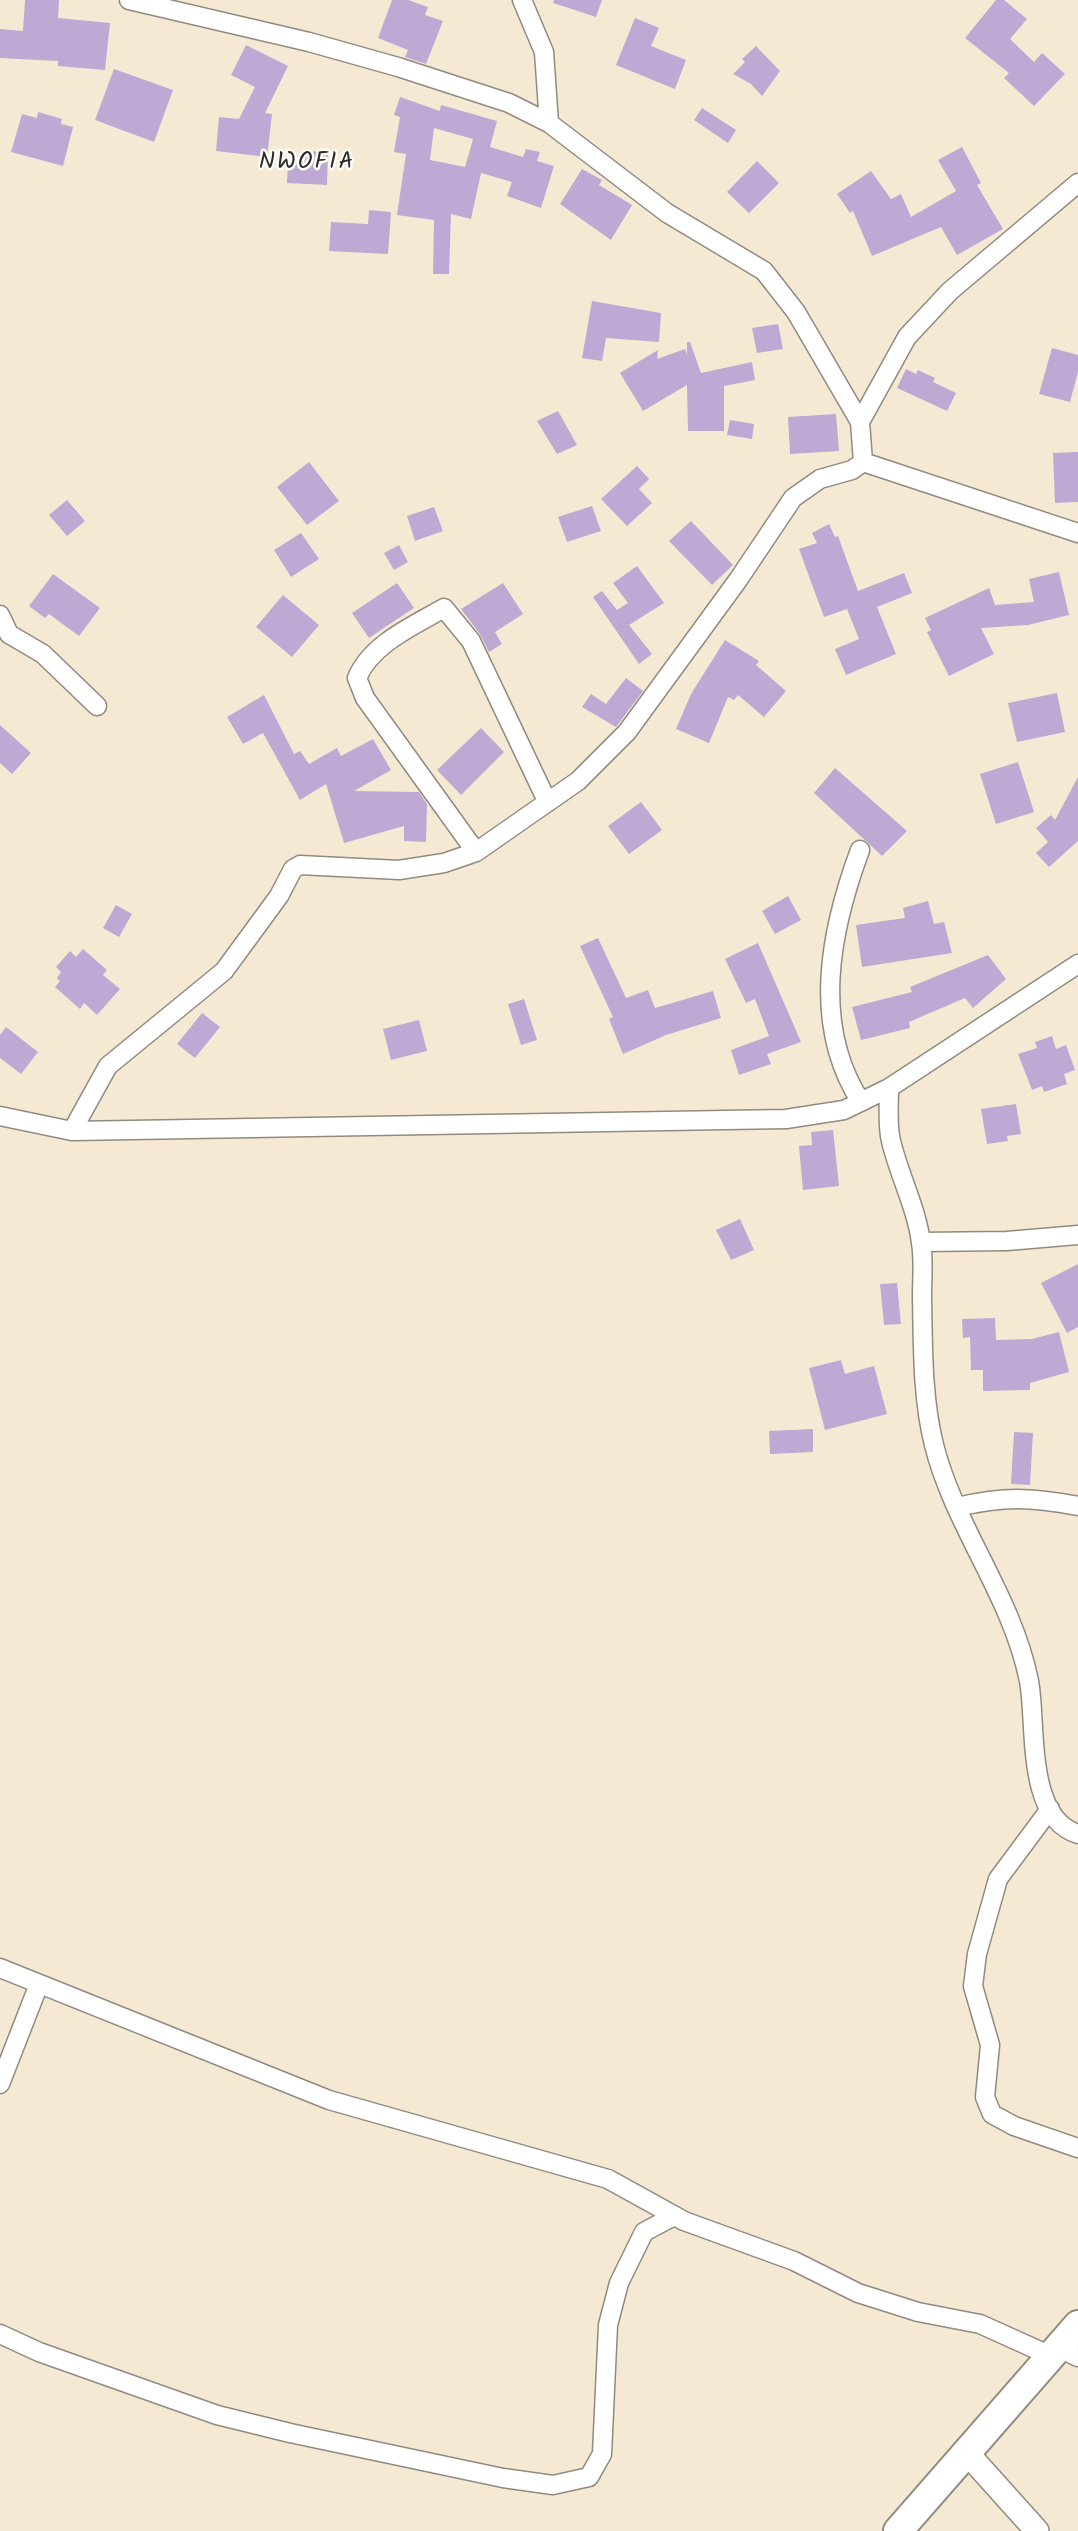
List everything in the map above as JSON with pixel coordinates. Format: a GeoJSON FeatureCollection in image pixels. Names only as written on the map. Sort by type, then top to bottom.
{"type":"FeatureCollection","features":[{"type":"Feature","properties":{"kind":"main road"},"geometry":{"type":"LineString","coordinates":[[898,2531],[967,2453],[1063,2354],[1078,2325]]}},
{"type":"Feature","properties":{"kind":"street"},"geometry":{"type":"LineString","coordinates":[[129,0],[309,42],[398,66],[509,103],[549,123],[667,213],[764,271],[796,312],[860,422],[863,462]]}},
{"type":"Feature","properties":{"kind":"street"},"geometry":{"type":"LineString","coordinates":[[522,0],[544,52],[549,123]]}},
{"type":"Feature","properties":{"kind":"street"},"geometry":{"type":"LineString","coordinates":[[860,422],[907,337],[950,291],[1078,183]]}},
{"type":"Feature","properties":{"kind":"street"},"geometry":{"type":"LineString","coordinates":[[863,462],[1078,533]]}},
{"type":"Feature","properties":{"kind":"street"},"geometry":{"type":"LineString","coordinates":[[72,1131],[108,1066],[224,971],[279,896],[293,869],[300,865],[399,870],[444,863],[476,852],[578,781],[627,732],[738,580],[793,498],[820,479],[852,470],[863,462]]}},
{"type":"Feature","properties":{"kind":"street"},"geometry":{"type":"LineString","coordinates":[[476,852],[365,698],[357,678],[363,661],[400,633],[444,608],[452,614],[471,641],[547,801]]}},
{"type":"Feature","properties":{"kind":"street"},"geometry":{"type":"LineString","coordinates":[[0,615],[9,634],[43,654],[97,706]]}},
{"type":"Feature","properties":{"kind":"street"},"geometry":{"type":"LineString","coordinates":[[860,850],[834,934],[830,1008],[840,1059],[848,1081],[861,1101]]}},
{"type":"Feature","properties":{"kind":"street"},"geometry":{"type":"LineString","coordinates":[[0,1116],[72,1131],[786,1119],[844,1110],[889,1088],[1078,964]]}},
{"type":"Feature","properties":{"kind":"street"},"geometry":{"type":"LineString","coordinates":[[889,1088],[890,1138],[921,1242],[929,1415],[934,1446],[957,1507],[1011,1616],[1032,1694],[1037,1772],[1050,1809],[1054,1818],[1078,1834]]}},
{"type":"Feature","properties":{"kind":"street"},"geometry":{"type":"LineString","coordinates":[[921,1242],[1007,1241],[1078,1235]]}},
{"type":"Feature","properties":{"kind":"street"},"geometry":{"type":"LineString","coordinates":[[957,1507],[996,1497],[1037,1498],[1078,1506]]}},
{"type":"Feature","properties":{"kind":"street"},"geometry":{"type":"LineString","coordinates":[[1050,1809],[998,1879],[976,1954],[973,1986],[976,2007],[990,2045],[985,2097],[992,2114],[1014,2126],[1078,2148]]}},
{"type":"Feature","properties":{"kind":"street"},"geometry":{"type":"LineString","coordinates":[[0,1968],[329,2100],[608,2179],[674,2216],[794,2261],[858,2293],[918,2312],[980,2324],[1063,2354]]}},
{"type":"Feature","properties":{"kind":"street"},"geometry":{"type":"LineString","coordinates":[[0,2084],[39,1984]]}},
{"type":"Feature","properties":{"kind":"street"},"geometry":{"type":"LineString","coordinates":[[0,2334],[39,2352],[217,2415],[503,2479],[552,2485],[589,2477],[602,2454],[608,2325],[619,2283],[645,2232],[674,2216]]}},
{"type":"Feature","properties":{"kind":"street"},"geometry":{"type":"LineString","coordinates":[[967,2453],[1037,2531]]}},
{"type":"Feature","properties":{"kind":"building"},"geometry":{"type":"Polygon","coordinates":[[[25,0],[59,0],[58,18],[110,23],[105,70],[58,66],[58,61],[0,58],[0,29],[23,31],[25,0]]]}},
{"type":"Feature","properties":{"kind":"building"},"geometry":{"type":"Polygon","coordinates":[[[392,0],[408,0],[428,7],[425,15],[443,21],[426,64],[405,57],[408,50],[378,38],[392,0]]]}},
{"type":"Feature","properties":{"kind":"building"},"geometry":{"type":"Polygon","coordinates":[[[554,0],[602,0],[596,17],[553,3],[554,0]]]}},
{"type":"Feature","properties":{"kind":"building"},"geometry":{"type":"Polygon","coordinates":[[[996,0],[1004,0],[1027,19],[1010,39],[1034,62],[1042,53],[1065,74],[1034,106],[1004,78],[1009,73],[965,38],[996,0]]]}},
{"type":"Feature","properties":{"kind":"building"},"geometry":{"type":"Polygon","coordinates":[[[635,18],[659,28],[651,46],[686,60],[675,89],[616,65],[635,18]]]}},
{"type":"Feature","properties":{"kind":"building"},"geometry":{"type":"Polygon","coordinates":[[[246,45],[288,66],[265,113],[272,114],[267,157],[216,151],[219,117],[239,119],[255,87],[231,75],[246,45]]]}},
{"type":"Feature","properties":{"kind":"building"},"geometry":{"type":"Polygon","coordinates":[[[756,46],[780,71],[762,96],[751,84],[733,74],[745,62],[742,59],[756,46]]]}},
{"type":"Feature","properties":{"kind":"building"},"geometry":{"type":"Polygon","coordinates":[[[114,69],[173,90],[154,142],[95,120],[114,69]]]}},
{"type":"Feature","properties":{"kind":"building"},"geometry":{"type":"Polygon","coordinates":[[[400,97],[440,111],[441,105],[497,121],[490,147],[523,157],[526,149],[540,152],[537,161],[554,166],[541,208],[507,196],[512,182],[481,173],[471,219],[451,214],[449,274],[433,274],[434,220],[397,215],[406,154],[394,152],[400,117],[394,115],[400,97]],[[434,128],[430,160],[465,167],[473,139],[434,128]]]}},
{"type":"Feature","properties":{"kind":"building"},"geometry":{"type":"Polygon","coordinates":[[[702,108],[736,130],[728,143],[694,120],[702,108]]]}},
{"type":"Feature","properties":{"kind":"building"},"geometry":{"type":"Polygon","coordinates":[[[38,112],[62,119],[61,124],[73,127],[63,166],[11,152],[22,114],[37,118],[38,112]]]}},
{"type":"Feature","properties":{"kind":"building"},"geometry":{"type":"Polygon","coordinates":[[[962,147],[981,183],[977,185],[1003,229],[957,255],[941,227],[872,256],[853,211],[850,213],[837,194],[871,171],[891,199],[901,194],[911,217],[956,191],[938,160],[962,147]]]}},
{"type":"Feature","properties":{"kind":"building"},"geometry":{"type":"Polygon","coordinates":[[[305,151],[328,152],[327,185],[287,183],[288,161],[305,161],[305,151]]]}},
{"type":"Feature","properties":{"kind":"building"},"geometry":{"type":"Polygon","coordinates":[[[757,161],[779,183],[749,213],[727,192],[757,161]]]}},
{"type":"Feature","properties":{"kind":"building"},"geometry":{"type":"Polygon","coordinates":[[[582,169],[602,180],[599,185],[632,205],[611,240],[560,204],[582,169]]]}},
{"type":"Feature","properties":{"kind":"building"},"geometry":{"type":"Polygon","coordinates":[[[369,210],[391,212],[388,254],[329,251],[331,222],[368,224],[369,210]]]}},
{"type":"Feature","properties":{"kind":"building"},"geometry":{"type":"Polygon","coordinates":[[[592,301],[661,313],[659,342],[606,338],[602,361],[582,358],[592,301]]]}},
{"type":"Feature","properties":{"kind":"building"},"geometry":{"type":"Polygon","coordinates":[[[778,324],[783,349],[757,353],[752,328],[778,324]]]}},
{"type":"Feature","properties":{"kind":"building"},"geometry":{"type":"Polygon","coordinates":[[[687,342],[690,342],[701,373],[752,362],[755,380],[724,386],[724,431],[688,431],[687,385],[643,411],[620,373],[658,350],[657,359],[685,349],[687,355],[687,342]]]}},
{"type":"Feature","properties":{"kind":"building"},"geometry":{"type":"Polygon","coordinates":[[[1052,348],[1078,355],[1078,372],[1070,402],[1039,394],[1052,348]]]}},
{"type":"Feature","properties":{"kind":"building"},"geometry":{"type":"Polygon","coordinates":[[[906,369],[916,374],[918,370],[935,378],[933,382],[956,393],[947,411],[897,388],[906,369]]]}},
{"type":"Feature","properties":{"kind":"building"},"geometry":{"type":"Polygon","coordinates":[[[558,411],[577,445],[557,454],[537,421],[558,411]]]}},
{"type":"Feature","properties":{"kind":"building"},"geometry":{"type":"Polygon","coordinates":[[[836,414],[839,451],[790,454],[788,417],[836,414]]]}},
{"type":"Feature","properties":{"kind":"building"},"geometry":{"type":"Polygon","coordinates":[[[730,420],[754,424],[752,439],[727,435],[730,420]]]}},
{"type":"Feature","properties":{"kind":"building"},"geometry":{"type":"Polygon","coordinates":[[[1078,452],[1078,502],[1055,503],[1053,453],[1078,452]]]}},
{"type":"Feature","properties":{"kind":"building"},"geometry":{"type":"Polygon","coordinates":[[[309,462],[339,501],[307,525],[277,487],[309,462]]]}},
{"type":"Feature","properties":{"kind":"building"},"geometry":{"type":"Polygon","coordinates":[[[637,466],[649,479],[639,489],[652,503],[627,526],[601,499],[637,466]]]}},
{"type":"Feature","properties":{"kind":"building"},"geometry":{"type":"Polygon","coordinates":[[[67,500],[85,521],[67,536],[49,515],[67,500]]]}},
{"type":"Feature","properties":{"kind":"building"},"geometry":{"type":"Polygon","coordinates":[[[592,506],[601,531],[567,542],[558,517],[592,506]]]}},
{"type":"Feature","properties":{"kind":"building"},"geometry":{"type":"Polygon","coordinates":[[[434,507],[443,531],[415,541],[407,516],[434,507]]]}},
{"type":"Feature","properties":{"kind":"building"},"geometry":{"type":"Polygon","coordinates":[[[691,521],[733,565],[712,585],[669,541],[691,521]]]}},
{"type":"Feature","properties":{"kind":"building"},"geometry":{"type":"Polygon","coordinates":[[[829,524],[835,537],[838,536],[858,591],[904,573],[912,593],[877,607],[896,654],[846,675],[835,649],[859,639],[847,609],[824,617],[799,549],[817,543],[812,533],[829,524]]]}},
{"type":"Feature","properties":{"kind":"building"},"geometry":{"type":"Polygon","coordinates":[[[301,533],[319,559],[291,577],[274,550],[301,533]]]}},
{"type":"Feature","properties":{"kind":"building"},"geometry":{"type":"Polygon","coordinates":[[[399,545],[408,562],[394,570],[384,553],[399,545]]]}},
{"type":"Feature","properties":{"kind":"building"},"geometry":{"type":"Polygon","coordinates":[[[637,566],[664,603],[629,625],[652,654],[639,664],[593,597],[602,591],[617,610],[628,603],[613,583],[637,566]]]}},
{"type":"Feature","properties":{"kind":"building"},"geometry":{"type":"Polygon","coordinates":[[[1059,572],[1069,615],[1028,625],[981,628],[994,654],[949,676],[927,632],[931,630],[925,618],[989,588],[995,605],[1034,602],[1029,579],[1059,572]]]}},
{"type":"Feature","properties":{"kind":"building"},"geometry":{"type":"Polygon","coordinates":[[[53,574],[100,608],[79,636],[49,614],[45,618],[29,606],[53,574]]]}},
{"type":"Feature","properties":{"kind":"building"},"geometry":{"type":"Polygon","coordinates":[[[397,583],[414,608],[369,638],[352,613],[397,583]]]}},
{"type":"Feature","properties":{"kind":"building"},"geometry":{"type":"Polygon","coordinates":[[[503,583],[523,614],[495,632],[502,644],[489,652],[480,634],[461,609],[503,583]]]}},
{"type":"Feature","properties":{"kind":"building"},"geometry":{"type":"Polygon","coordinates":[[[283,595],[319,625],[292,657],[256,627],[283,595]]]}},
{"type":"Feature","properties":{"kind":"building"},"geometry":{"type":"Polygon","coordinates":[[[725,640],[759,661],[756,665],[786,691],[764,717],[738,695],[734,700],[728,697],[709,743],[676,729],[691,694],[725,640]]]}},
{"type":"Feature","properties":{"kind":"building"},"geometry":{"type":"Polygon","coordinates":[[[626,678],[643,691],[616,727],[582,707],[591,694],[606,704],[626,678]]]}},
{"type":"Feature","properties":{"kind":"building"},"geometry":{"type":"Polygon","coordinates":[[[1057,693],[1065,732],[1017,742],[1008,703],[1057,693]]]}},
{"type":"Feature","properties":{"kind":"building"},"geometry":{"type":"Polygon","coordinates":[[[264,695],[294,754],[300,751],[309,764],[337,748],[341,756],[373,739],[391,770],[354,791],[419,792],[427,804],[426,842],[404,841],[404,826],[344,843],[326,784],[300,800],[263,733],[243,744],[227,717],[264,695]]]}},
{"type":"Feature","properties":{"kind":"building"},"geometry":{"type":"Polygon","coordinates":[[[0,725],[31,753],[12,774],[0,763],[0,725]]]}},
{"type":"Feature","properties":{"kind":"building"},"geometry":{"type":"Polygon","coordinates":[[[481,728],[504,752],[461,795],[437,770],[481,728]]]}},
{"type":"Feature","properties":{"kind":"building"},"geometry":{"type":"Polygon","coordinates":[[[1018,762],[1034,812],[996,824],[980,774],[1018,762]]]}},
{"type":"Feature","properties":{"kind":"building"},"geometry":{"type":"Polygon","coordinates":[[[835,768],[907,831],[882,856],[814,793],[835,768]]]}},
{"type":"Feature","properties":{"kind":"building"},"geometry":{"type":"Polygon","coordinates":[[[1078,777],[1078,841],[1049,867],[1036,853],[1048,842],[1036,828],[1051,815],[1055,820],[1078,777]]]}},
{"type":"Feature","properties":{"kind":"building"},"geometry":{"type":"Polygon","coordinates":[[[641,802],[662,830],[629,854],[608,826],[641,802]]]}},
{"type":"Feature","properties":{"kind":"building"},"geometry":{"type":"Polygon","coordinates":[[[788,896],[801,920],[775,934],[762,911],[788,896]]]}},
{"type":"Feature","properties":{"kind":"building"},"geometry":{"type":"Polygon","coordinates":[[[928,901],[934,924],[944,922],[952,953],[862,967],[856,925],[905,918],[903,908],[928,901]]]}},
{"type":"Feature","properties":{"kind":"building"},"geometry":{"type":"Polygon","coordinates":[[[116,905],[132,914],[119,937],[103,928],[116,905]]]}},
{"type":"Feature","properties":{"kind":"building"},"geometry":{"type":"Polygon","coordinates":[[[598,938],[626,998],[648,990],[655,1008],[713,991],[721,1018],[666,1035],[623,1054],[609,1019],[613,1017],[580,946],[598,938]]]}},
{"type":"Feature","properties":{"kind":"building"},"geometry":{"type":"Polygon","coordinates":[[[758,943],[801,1042],[767,1054],[771,1064],[739,1075],[731,1050],[769,1036],[755,999],[746,1003],[725,959],[758,943]]]}},
{"type":"Feature","properties":{"kind":"building"},"geometry":{"type":"Polygon","coordinates":[[[83,949],[107,970],[103,975],[120,989],[97,1015],[84,1003],[80,1009],[55,987],[60,981],[57,978],[61,972],[56,967],[70,951],[76,957],[83,949]]]}},
{"type":"Feature","properties":{"kind":"building"},"geometry":{"type":"Polygon","coordinates":[[[988,955],[1006,979],[973,1008],[965,998],[909,1022],[910,1028],[861,1040],[852,1007],[912,992],[910,987],[988,955]]]}},
{"type":"Feature","properties":{"kind":"building"},"geometry":{"type":"Polygon","coordinates":[[[524,999],[537,1040],[521,1045],[508,1004],[524,999]]]}},
{"type":"Feature","properties":{"kind":"building"},"geometry":{"type":"Polygon","coordinates":[[[202,1013],[220,1027],[195,1058],[177,1044],[202,1013]]]}},
{"type":"Feature","properties":{"kind":"building"},"geometry":{"type":"Polygon","coordinates":[[[419,1020],[427,1051],[391,1060],[383,1029],[419,1020]]]}},
{"type":"Feature","properties":{"kind":"building"},"geometry":{"type":"Polygon","coordinates":[[[6,1027],[38,1052],[21,1074],[0,1058],[0,1035],[6,1027]]]}},
{"type":"Feature","properties":{"kind":"building"},"geometry":{"type":"Polygon","coordinates":[[[1052,1036],[1056,1049],[1066,1045],[1075,1070],[1064,1074],[1067,1084],[1044,1092],[1042,1086],[1032,1090],[1018,1054],[1037,1048],[1035,1042],[1052,1036]]]}},
{"type":"Feature","properties":{"kind":"building"},"geometry":{"type":"Polygon","coordinates":[[[1016,1104],[1021,1134],[1007,1136],[1008,1141],[987,1144],[981,1109],[1016,1104]]]}},
{"type":"Feature","properties":{"kind":"building"},"geometry":{"type":"Polygon","coordinates":[[[833,1130],[839,1186],[803,1190],[799,1146],[812,1145],[811,1132],[833,1130]]]}},
{"type":"Feature","properties":{"kind":"building"},"geometry":{"type":"Polygon","coordinates":[[[740,1219],[754,1250],[731,1260],[716,1230],[740,1219]]]}},
{"type":"Feature","properties":{"kind":"building"},"geometry":{"type":"Polygon","coordinates":[[[1078,1264],[1078,1327],[1067,1333],[1041,1283],[1078,1264]]]}},
{"type":"Feature","properties":{"kind":"building"},"geometry":{"type":"Polygon","coordinates":[[[897,1283],[901,1324],[884,1325],[880,1284],[897,1283]]]}},
{"type":"Feature","properties":{"kind":"building"},"geometry":{"type":"Polygon","coordinates":[[[995,1318],[996,1340],[1032,1339],[1059,1332],[1069,1372],[1030,1383],[1030,1390],[983,1391],[983,1370],[971,1370],[970,1337],[963,1338],[962,1319],[995,1318]]]}},
{"type":"Feature","properties":{"kind":"building"},"geometry":{"type":"Polygon","coordinates":[[[841,1360],[845,1374],[874,1366],[887,1414],[825,1430],[809,1368],[841,1360]]]}},
{"type":"Feature","properties":{"kind":"building"},"geometry":{"type":"Polygon","coordinates":[[[813,1429],[813,1452],[770,1454],[769,1431],[813,1429]]]}},
{"type":"Feature","properties":{"kind":"building"},"geometry":{"type":"Polygon","coordinates":[[[1014,1432],[1033,1433],[1030,1485],[1011,1484],[1014,1432]]]}},
{"type":"Feature","properties":{"kind":"district","name":"NWOFIA"},"geometry":{"type":"Point","coordinates":[307,164]}}]}
